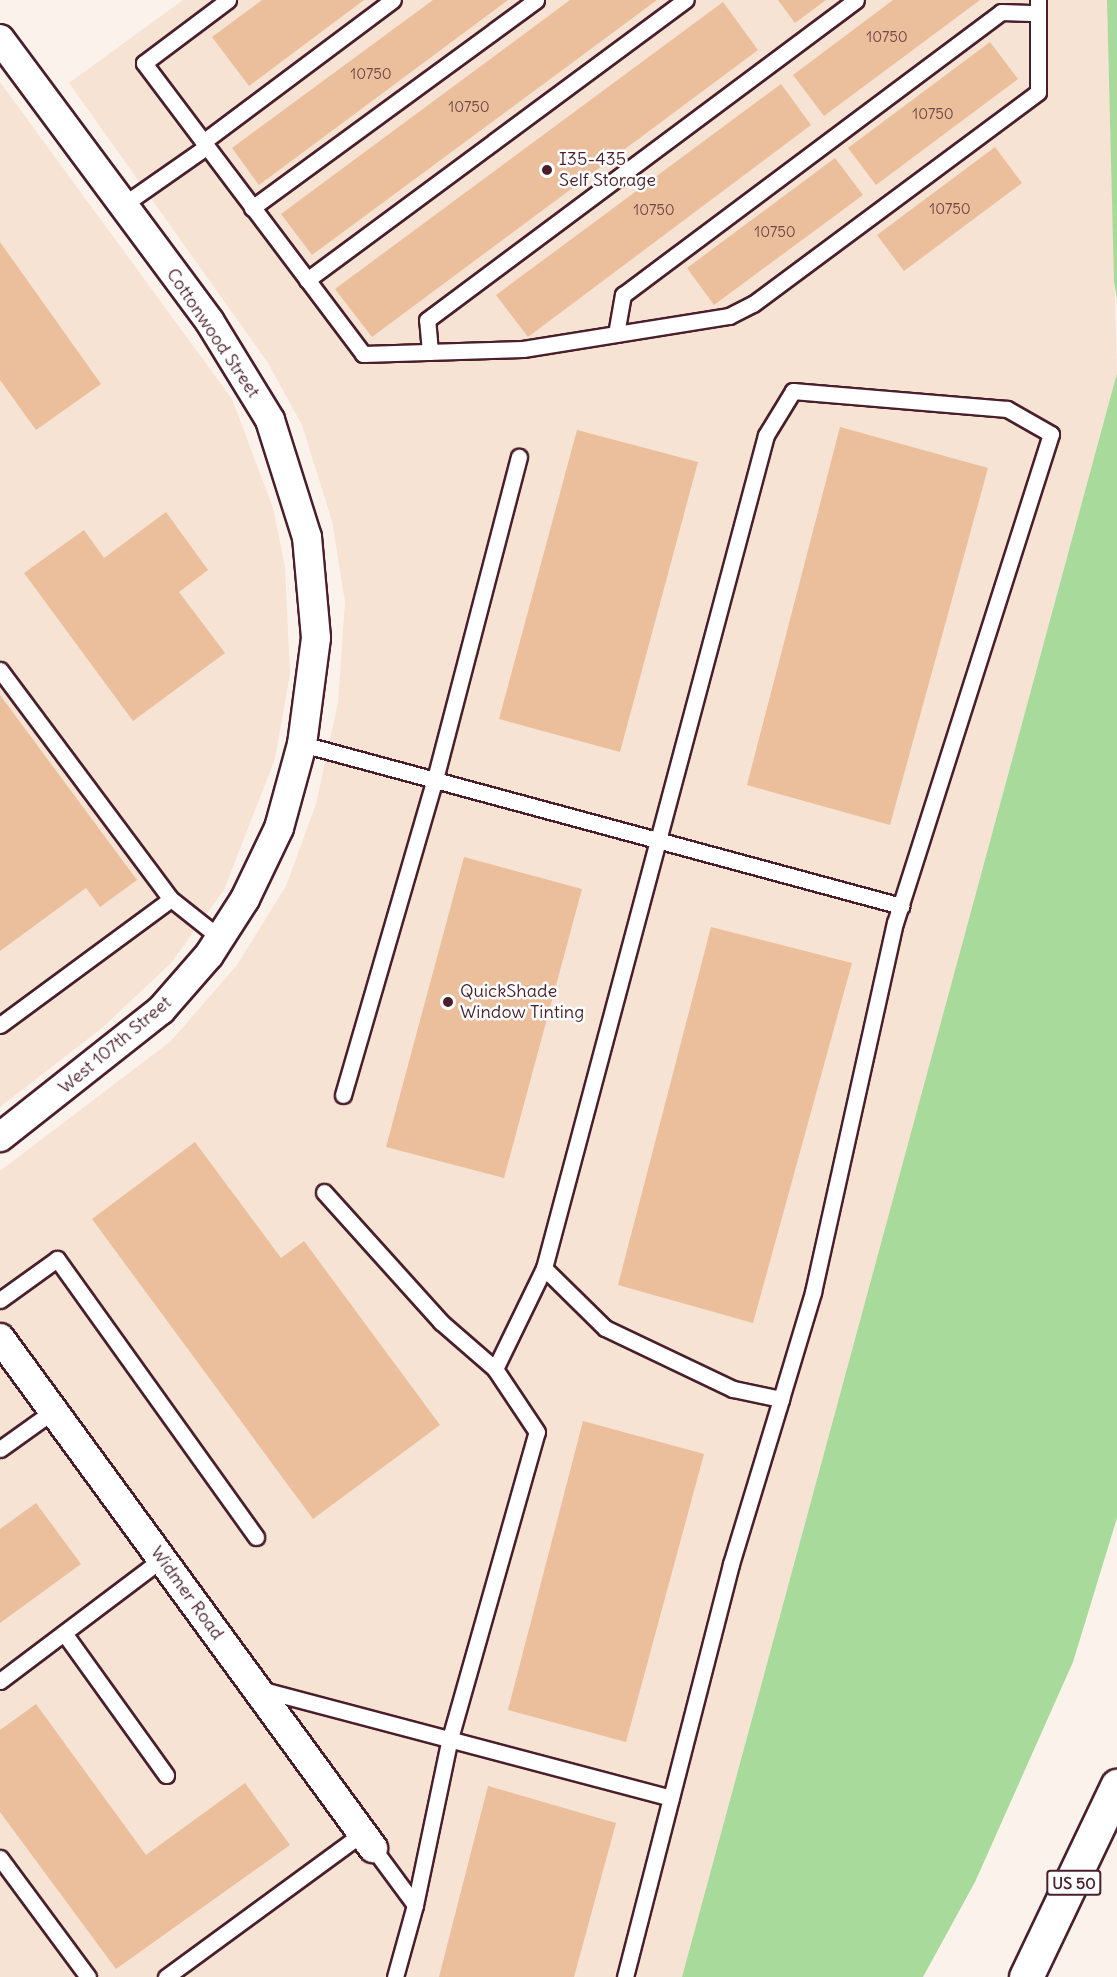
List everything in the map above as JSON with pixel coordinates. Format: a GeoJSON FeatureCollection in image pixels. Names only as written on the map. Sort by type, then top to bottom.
{"type":"FeatureCollection","features":[{"type":"Feature","properties":{"kind":"highway","name":"US 50"},"geometry":{"type":"LineString","coordinates":[[1026,1977],[1117,1786]]}},
{"type":"Feature","properties":{"kind":"street","name":"Cottonwood Street"},"geometry":{"type":"LineString","coordinates":[[0,39],[241,368],[270,420],[292,478],[314,590],[312,693],[302,744]]}},
{"type":"Feature","properties":{"kind":"street","name":"West 107th Street"},"geometry":{"type":"LineString","coordinates":[[0,1137],[161,1010],[220,938],[245,899],[279,828],[302,744]]}},
{"type":"Feature","properties":{"kind":"street","name":"Widmer Road"},"geometry":{"type":"LineString","coordinates":[[0,1338],[368,1841]]}},
{"type":"Feature","properties":{"kind":"lane"},"geometry":{"type":"LineString","coordinates":[[228,0],[144,63],[363,354],[523,349],[729,316],[753,304],[1038,92],[1038,6],[1001,12],[623,295],[616,334]]}},
{"type":"Feature","properties":{"kind":"lane"},"geometry":{"type":"LineString","coordinates":[[123,205],[393,0]]}},
{"type":"Feature","properties":{"kind":"lane"},"geometry":{"type":"LineString","coordinates":[[252,208],[536,0]]}},
{"type":"Feature","properties":{"kind":"lane"},"geometry":{"type":"LineString","coordinates":[[307,280],[686,0]]}},
{"type":"Feature","properties":{"kind":"lane"},"geometry":{"type":"LineString","coordinates":[[430,352],[428,320],[856,0]]}},
{"type":"Feature","properties":{"kind":"lane"},"geometry":{"type":"LineString","coordinates":[[495,1369],[544,1268],[766,435],[793,391],[1007,409],[1051,434],[901,906],[813,1292],[731,1564],[625,1977]]}},
{"type":"Feature","properties":{"kind":"lane"},"geometry":{"type":"LineString","coordinates":[[343,1095],[435,779],[519,458]]}},
{"type":"Feature","properties":{"kind":"lane"},"geometry":{"type":"LineString","coordinates":[[0,670],[171,898],[220,938]]}},
{"type":"Feature","properties":{"kind":"lane"},"geometry":{"type":"LineString","coordinates":[[302,744],[901,906]]}},
{"type":"Feature","properties":{"kind":"lane"},"geometry":{"type":"LineString","coordinates":[[0,1025],[171,898]]}},
{"type":"Feature","properties":{"kind":"lane"},"geometry":{"type":"LineString","coordinates":[[324,1192],[441,1322],[495,1369],[537,1432],[449,1742],[415,1905],[395,1977]]}},
{"type":"Feature","properties":{"kind":"lane"},"geometry":{"type":"LineString","coordinates":[[0,1300],[57,1259],[256,1537]]}},
{"type":"Feature","properties":{"kind":"lane"},"geometry":{"type":"LineString","coordinates":[[544,1268],[605,1328],[733,1389],[781,1399]]}},
{"type":"Feature","properties":{"kind":"lane"},"geometry":{"type":"LineString","coordinates":[[0,1449],[53,1411]]}},
{"type":"Feature","properties":{"kind":"lane"},"geometry":{"type":"LineString","coordinates":[[0,1681],[162,1559]]}},
{"type":"Feature","properties":{"kind":"lane"},"geometry":{"type":"LineString","coordinates":[[64,1633],[166,1775]]}},
{"type":"Feature","properties":{"kind":"lane"},"geometry":{"type":"LineString","coordinates":[[256,1689],[449,1742],[671,1798]]}},
{"type":"Feature","properties":{"kind":"lane"},"geometry":{"type":"LineString","coordinates":[[166,1977],[368,1841],[415,1905]]}},
{"type":"Feature","properties":{"kind":"lane"},"geometry":{"type":"LineString","coordinates":[[0,1858],[88,1977]]}},
{"type":"Feature","properties":{"kind":"shaded area"},"geometry":{"type":"Polygon","coordinates":[[[183,0],[1107,0],[1117,373],[682,1977],[0,1977],[0,1171],[171,1041],[237,965],[286,886],[316,804],[338,703],[345,602],[332,521],[302,425],[268,363],[69,83],[183,0]]]}},
{"type":"Feature","properties":{"kind":"shaded area"},"geometry":{"type":"Polygon","coordinates":[[[0,82],[232,399],[273,508],[285,567],[290,674],[275,759],[224,890],[171,963],[102,1028],[0,1107],[0,82]]]}},
{"type":"Feature","properties":{"kind":"green space"},"geometry":{"type":"Polygon","coordinates":[[[1107,0],[1117,0],[1117,299],[1114,282],[1107,0]]]}},
{"type":"Feature","properties":{"kind":"green space"},"geometry":{"type":"Polygon","coordinates":[[[1117,373],[1117,1518],[1073,1662],[975,1882],[923,1977],[682,1977],[1117,373]]]}},
{"type":"Feature","properties":{"kind":"building"},"geometry":{"type":"Polygon","coordinates":[[[262,0],[364,0],[249,86],[212,37],[262,0]]]}},
{"type":"Feature","properties":{"kind":"building"},"geometry":{"type":"Polygon","coordinates":[[[433,0],[508,0],[259,185],[232,148],[433,0]]]}},
{"type":"Feature","properties":{"kind":"building"},"geometry":{"type":"Polygon","coordinates":[[[570,0],[657,0],[312,255],[281,214],[570,0]]]}},
{"type":"Feature","properties":{"kind":"building"},"geometry":{"type":"Polygon","coordinates":[[[778,0],[826,0],[795,23],[778,0]]]}},
{"type":"Feature","properties":{"kind":"building"},"geometry":{"type":"Polygon","coordinates":[[[893,0],[980,0],[824,116],[793,75],[893,0]]]}},
{"type":"Feature","properties":{"kind":"building","name":"I35-435 Self Storage"},"geometry":{"type":"Polygon","coordinates":[[[723,2],[758,50],[372,337],[335,289],[723,2]]]}},
{"type":"Feature","properties":{"kind":"building"},"geometry":{"type":"Polygon","coordinates":[[[990,42],[1018,79],[876,185],[848,148],[990,42]]]}},
{"type":"Feature","properties":{"kind":"building","name":"I35-435 Self Storage"},"geometry":{"type":"Polygon","coordinates":[[[781,84],[811,125],[528,337],[496,295],[781,84]]]}},
{"type":"Feature","properties":{"kind":"building"},"geometry":{"type":"Polygon","coordinates":[[[995,147],[1022,183],[904,271],[877,235],[995,147]]]}},
{"type":"Feature","properties":{"kind":"building"},"geometry":{"type":"Polygon","coordinates":[[[835,158],[863,195],[714,305],[687,268],[835,158]]]}},
{"type":"Feature","properties":{"kind":"building"},"geometry":{"type":"Polygon","coordinates":[[[0,242],[101,384],[36,430],[0,380],[0,242]]]}},
{"type":"Feature","properties":{"kind":"building"},"geometry":{"type":"Polygon","coordinates":[[[840,427],[988,468],[890,825],[747,785],[840,427]]]}},
{"type":"Feature","properties":{"kind":"building"},"geometry":{"type":"Polygon","coordinates":[[[577,430],[698,462],[620,752],[499,719],[577,430]]]}},
{"type":"Feature","properties":{"kind":"building"},"geometry":{"type":"Polygon","coordinates":[[[166,512],[208,570],[179,592],[225,653],[133,721],[24,573],[84,530],[104,558],[166,512]]]}},
{"type":"Feature","properties":{"kind":"building"},"geometry":{"type":"Polygon","coordinates":[[[0,695],[137,880],[100,907],[86,888],[0,951],[0,695]]]}},
{"type":"Feature","properties":{"kind":"building"},"geometry":{"type":"Polygon","coordinates":[[[464,857],[582,889],[504,1178],[386,1147],[464,857]]]}},
{"type":"Feature","properties":{"kind":"building"},"geometry":{"type":"Polygon","coordinates":[[[711,927],[852,963],[753,1323],[618,1285],[711,927]]]}},
{"type":"Feature","properties":{"kind":"building"},"geometry":{"type":"Polygon","coordinates":[[[195,1142],[281,1258],[304,1241],[440,1425],[313,1519],[92,1219],[195,1142]]]}},
{"type":"Feature","properties":{"kind":"building"},"geometry":{"type":"Polygon","coordinates":[[[583,1421],[704,1454],[626,1742],[508,1710],[583,1421]]]}},
{"type":"Feature","properties":{"kind":"building"},"geometry":{"type":"Polygon","coordinates":[[[36,1503],[81,1564],[0,1623],[0,1529],[36,1503]]]}},
{"type":"Feature","properties":{"kind":"building"},"geometry":{"type":"Polygon","coordinates":[[[36,1704],[146,1855],[245,1783],[290,1845],[116,1969],[0,1812],[0,1730],[36,1704]]]}},
{"type":"Feature","properties":{"kind":"building"},"geometry":{"type":"Polygon","coordinates":[[[488,1786],[616,1823],[574,1977],[439,1977],[488,1786]]]}},
{"type":"Feature","properties":{"kind":"place","name":"I35-435 Self Storage"},"geometry":{"type":"Point","coordinates":[547,170]}},
{"type":"Feature","properties":{"kind":"place","name":"QuickShade Window Tinting"},"geometry":{"type":"Point","coordinates":[448,1002]}}]}
